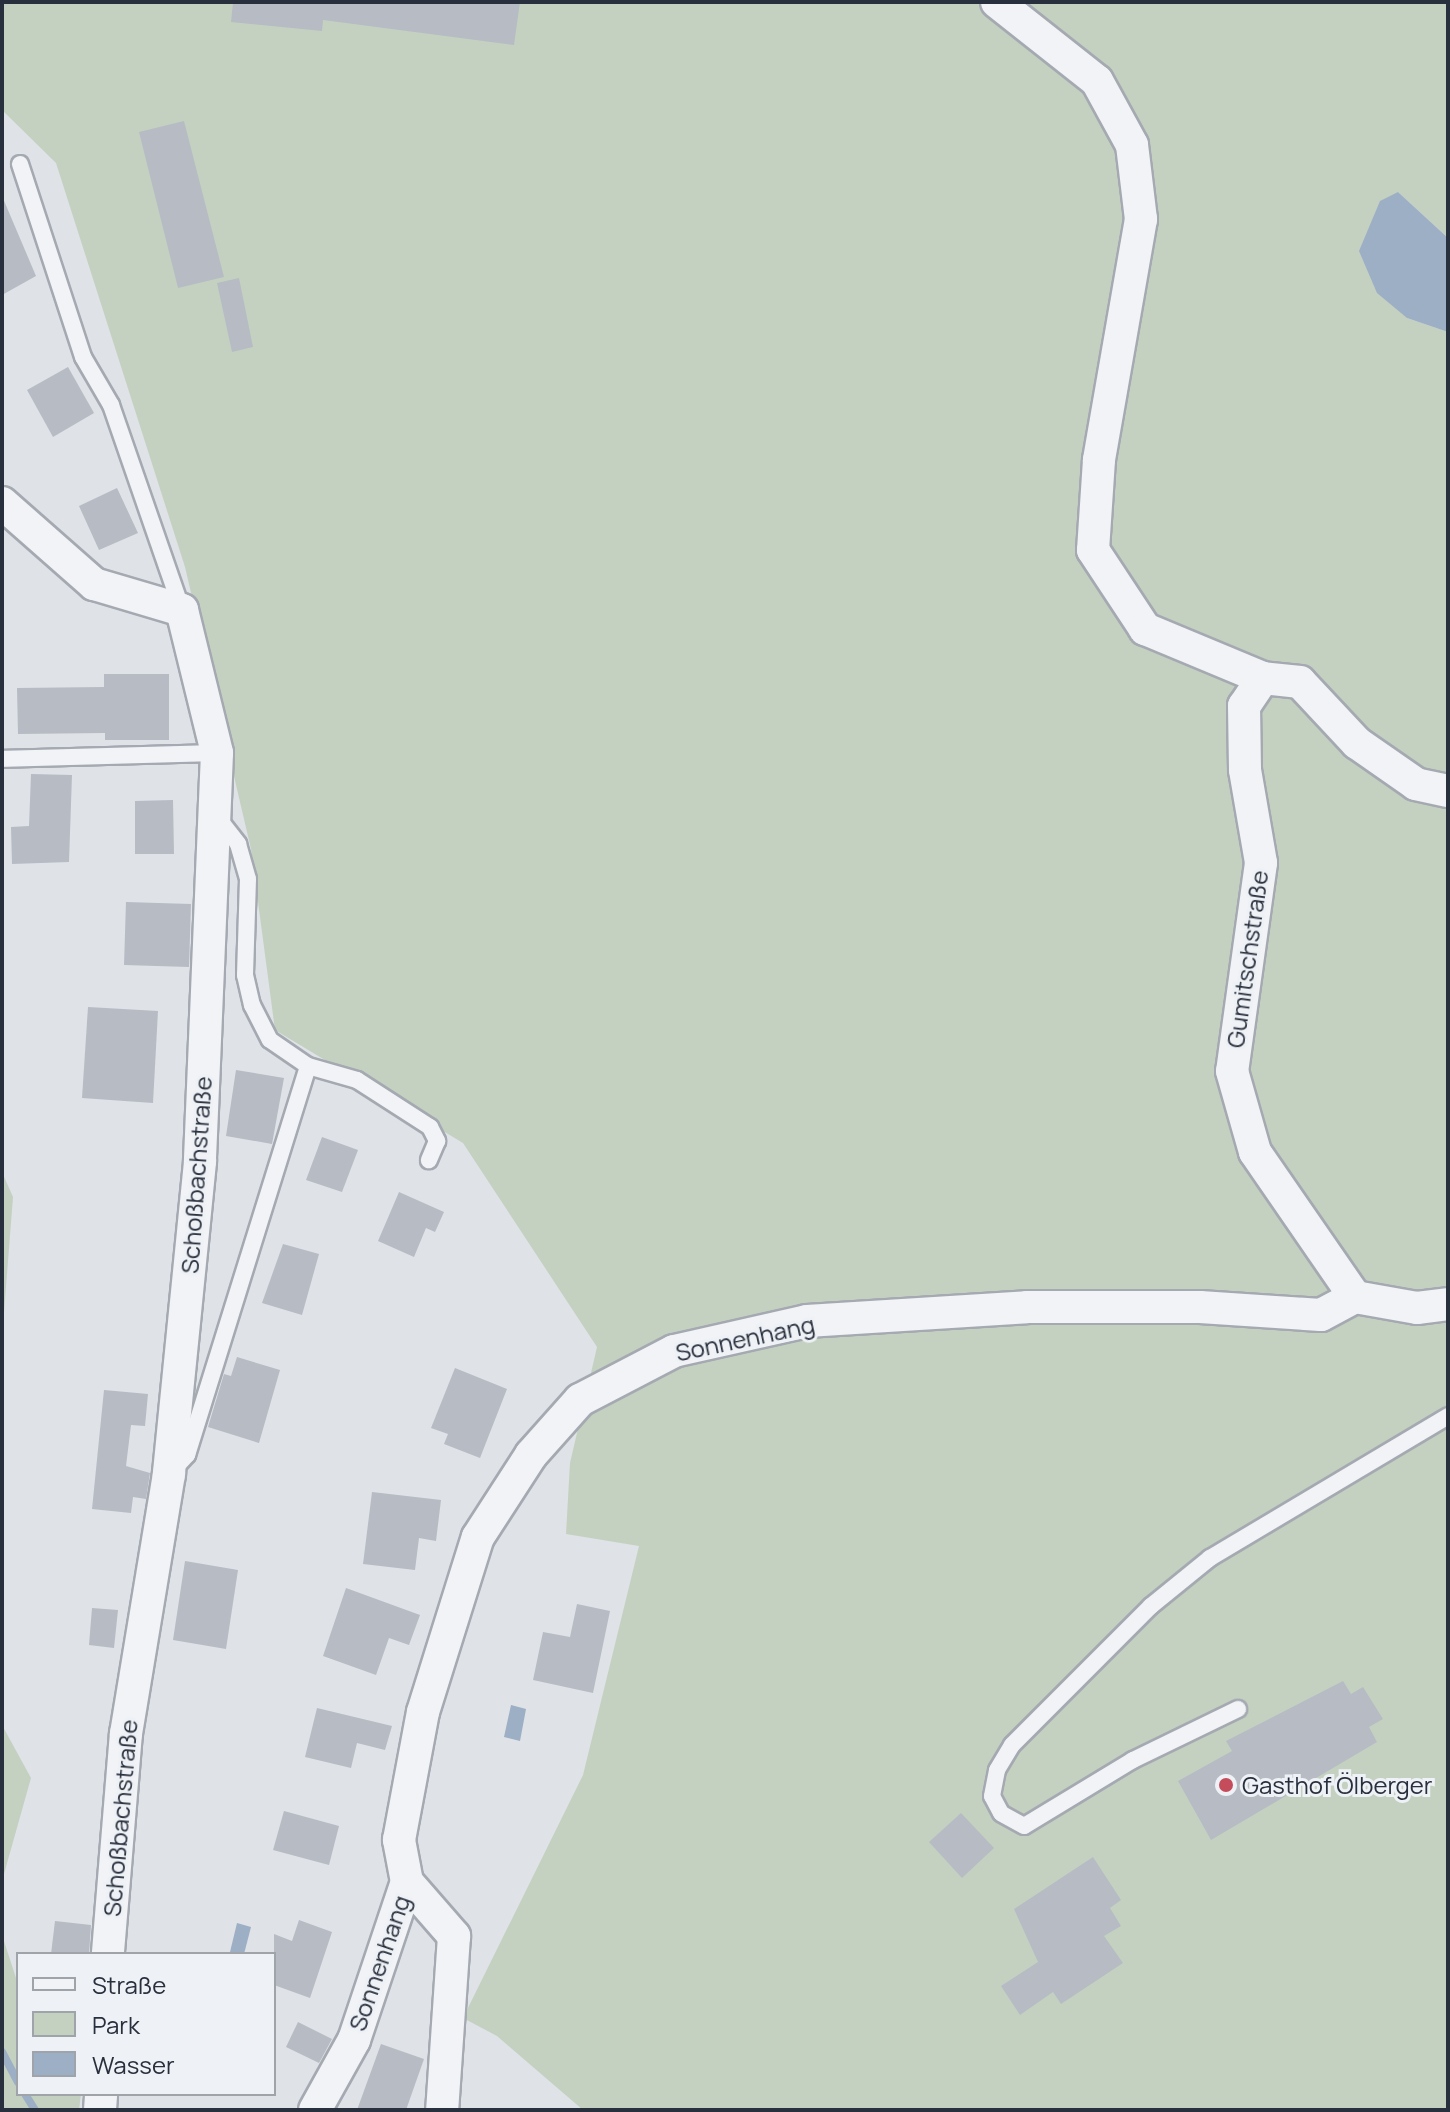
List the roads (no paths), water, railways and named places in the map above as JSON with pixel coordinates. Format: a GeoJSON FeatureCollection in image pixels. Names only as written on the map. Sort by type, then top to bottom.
{"type":"FeatureCollection","features":[{"type":"Feature","properties":{"kind":"street"},"geometry":{"type":"LineString","coordinates":[[997,2],[1097,81],[1132,145],[1141,219],[1099,460],[1093,550],[1145,629],[1263,678],[1300,682],[1357,743],[1416,784],[1448,791]]}},
{"type":"Feature","properties":{"kind":"street"},"geometry":{"type":"LineString","coordinates":[[2,503],[94,584],[182,610]]}},
{"type":"Feature","properties":{"kind":"street","name":"Schoßbachstraße"},"geometry":{"type":"LineString","coordinates":[[108,1952],[126,1733],[169,1474],[200,1162],[217,753],[182,610]]}},
{"type":"Feature","properties":{"kind":"street","name":"Gumitschstraße"},"geometry":{"type":"LineString","coordinates":[[1263,678],[1244,706],[1245,770],[1261,863],[1232,1071],[1255,1152],[1355,1297]]}},
{"type":"Feature","properties":{"kind":"street"},"geometry":{"type":"LineString","coordinates":[[1355,1297],[1417,1308],[1448,1304]]}},
{"type":"Feature","properties":{"kind":"street","name":"Sonnenhang"},"geometry":{"type":"LineString","coordinates":[[315,2110],[354,2040],[407,1882],[399,1840],[423,1712],[478,1537],[531,1455],[580,1400],[674,1351],[807,1321],[1027,1307],[1200,1307],[1321,1315],[1355,1297]]}},
{"type":"Feature","properties":{"kind":"street"},"geometry":{"type":"LineString","coordinates":[[407,1882],[454,1936],[442,2110]]}},
{"type":"Feature","properties":{"kind":"lane"},"geometry":{"type":"LineString","coordinates":[[20,164],[83,357],[111,405],[182,610]]}},
{"type":"Feature","properties":{"kind":"lane"},"geometry":{"type":"LineString","coordinates":[[2,759],[217,753]]}},
{"type":"Feature","properties":{"kind":"lane"},"geometry":{"type":"LineString","coordinates":[[214,813],[238,844],[248,879],[245,975],[252,1005],[270,1040],[308,1066],[357,1080],[430,1127],[437,1141],[429,1160]]}},
{"type":"Feature","properties":{"kind":"lane"},"geometry":{"type":"LineString","coordinates":[[169,1474],[187,1455],[308,1066]]}},
{"type":"Feature","properties":{"kind":"lane"},"geometry":{"type":"LineString","coordinates":[[1238,1709],[1133,1760],[1024,1826],[1001,1813],[992,1796],[997,1770],[1012,1745],[1151,1606],[1210,1558],[1448,1416]]}},
{"type":"Feature","properties":{"kind":"water"},"geometry":{"type":"Polygon","coordinates":[[[1398,192],[1448,238],[1448,332],[1407,318],[1377,293],[1359,251],[1380,201],[1398,192]]]}},
{"type":"Feature","properties":{"kind":"water"},"geometry":{"type":"Polygon","coordinates":[[[511,1705],[526,1709],[520,1741],[504,1737],[511,1705]]]}},
{"type":"Feature","properties":{"kind":"water"},"geometry":{"type":"Polygon","coordinates":[[[237,1923],[251,1927],[245,1952],[230,1952],[237,1923]]]}},
{"type":"Feature","properties":{"kind":"waterway"},"geometry":{"type":"LineString","coordinates":[[2,2052],[16,2078]]}},
{"type":"Feature","properties":{"kind":"waterway"},"geometry":{"type":"LineString","coordinates":[[26,2096],[35,2110]]}},
{"type":"Feature","properties":{"kind":"place","name":"Gasthof Ölberger"},"geometry":{"type":"Point","coordinates":[1226,1785]}}]}
